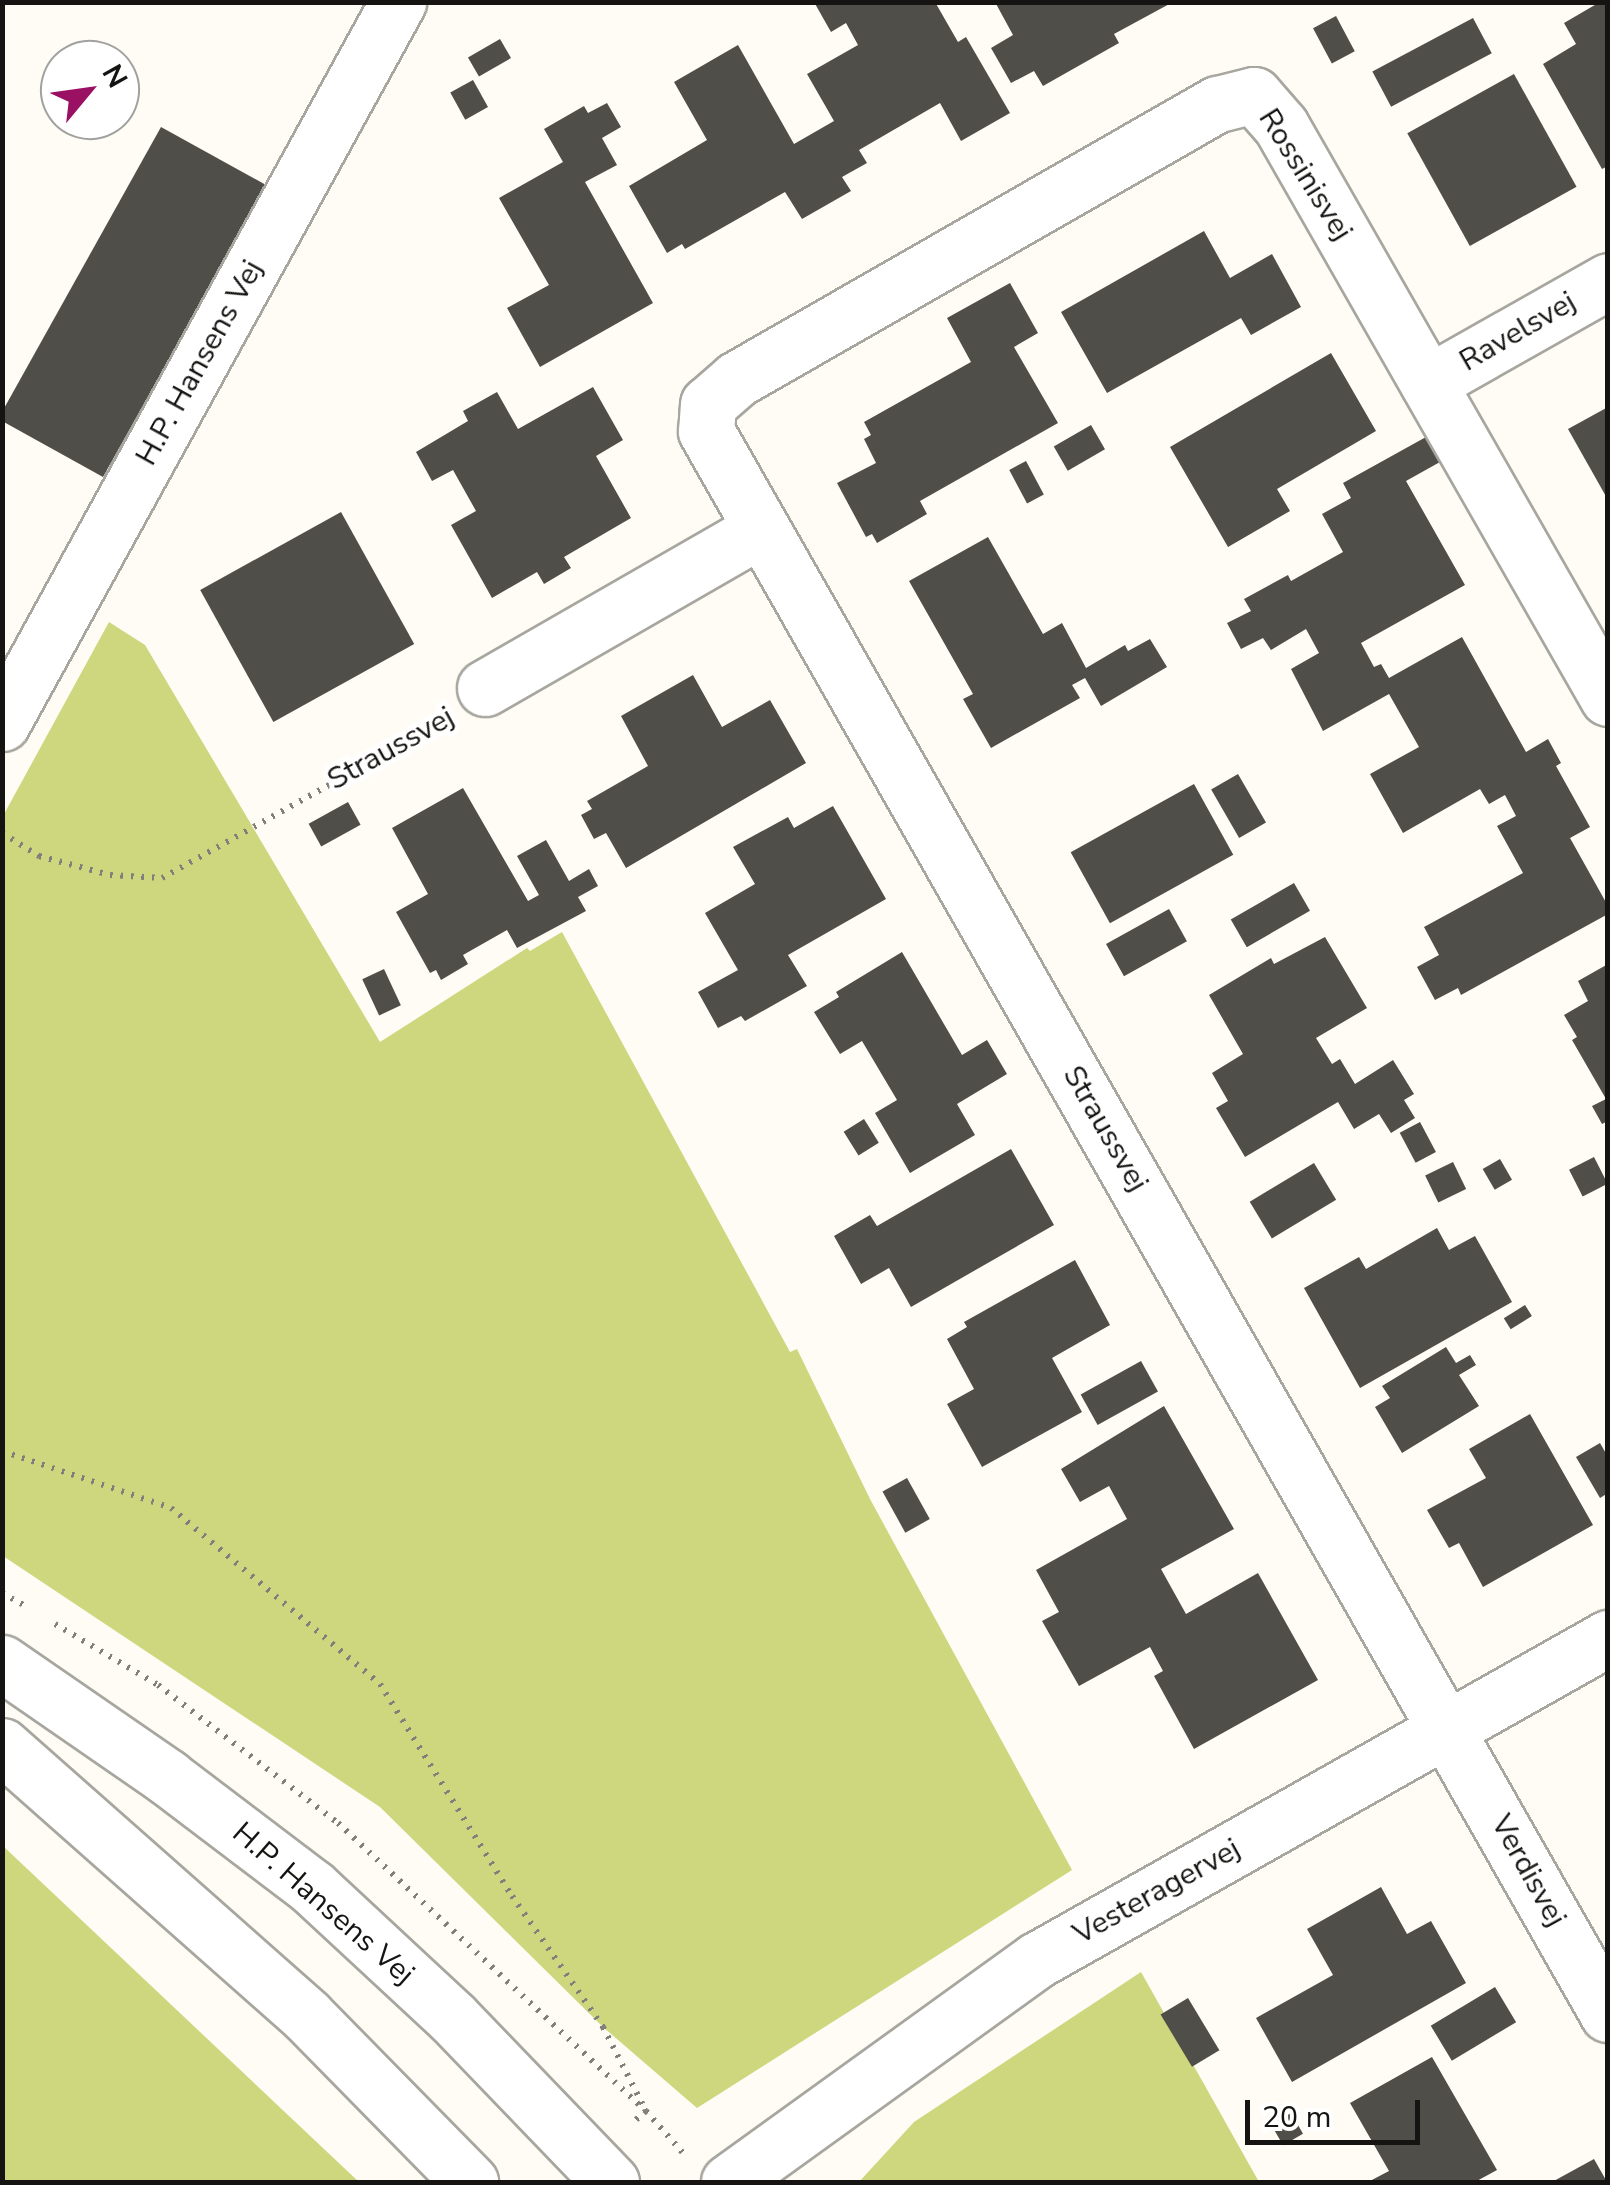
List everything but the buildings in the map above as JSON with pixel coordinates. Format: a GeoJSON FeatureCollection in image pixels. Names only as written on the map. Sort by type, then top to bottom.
{"type":"FeatureCollection","features":[{"type":"Feature","properties":{"kind":"street","name":"H.P. Hansens Vej"},"geometry":{"type":"LineString","coordinates":[[2,723],[398,2]]}},
{"type":"Feature","properties":{"kind":"street","name":"Rossinisvej"},"geometry":{"type":"LineString","coordinates":[[708,404],[737,379],[1200,114],[1254,95],[1281,126],[1608,698]]}},
{"type":"Feature","properties":{"kind":"street","name":"Ravelsvej"},"geometry":{"type":"LineString","coordinates":[[1428,384],[1608,280]]}},
{"type":"Feature","properties":{"kind":"street","name":"Straussvej"},"geometry":{"type":"LineString","coordinates":[[708,404],[706,431],[1448,1728]]}},
{"type":"Feature","properties":{"kind":"street","name":"Straussvej"},"geometry":{"type":"LineString","coordinates":[[484,688],[762,529]]}},
{"type":"Feature","properties":{"kind":"street","name":"Vesteragervej"},"geometry":{"type":"LineString","coordinates":[[729,2182],[1037,1960],[1608,1638]]}},
{"type":"Feature","properties":{"kind":"street","name":"H.P. Hansens Vej"},"geometry":{"type":"LineString","coordinates":[[2,1664],[167,1776],[312,1887],[453,2018],[611,2182]]}},
{"type":"Feature","properties":{"kind":"street","name":"Verdisvej"},"geometry":{"type":"LineString","coordinates":[[1448,1728],[1608,2014]]}},
{"type":"Feature","properties":{"kind":"street"},"geometry":{"type":"LineString","coordinates":[[2,1746],[307,2016],[470,2182]]}},
{"type":"Feature","properties":{"kind":"path","name":"Straussvej"},"geometry":{"type":"LineString","coordinates":[[2,833],[39,856],[110,875],[162,878],[460,712],[484,688]]}},
{"type":"Feature","properties":{"kind":"path"},"geometry":{"type":"LineString","coordinates":[[2,1451],[171,1508],[380,1684],[512,1896],[603,2027],[646,2111]]}},
{"type":"Feature","properties":{"kind":"green space"},"geometry":{"type":"Polygon","coordinates":[[[109,622],[145,645],[380,1042],[527,948],[530,951],[562,932],[790,1352],[797,1349],[870,1499],[1072,1870],[697,2108],[603,2027],[380,1807],[3,1556],[3,816],[109,622]]]}},
{"type":"Feature","properties":{"kind":"green space"},"geometry":{"type":"Polygon","coordinates":[[[3,1846],[359,2182],[3,2182],[3,1846]]]}},
{"type":"Feature","properties":{"kind":"green space"},"geometry":{"type":"Polygon","coordinates":[[[1141,1972],[1259,2182],[859,2182],[914,2122],[1141,1972]]]}}]}
